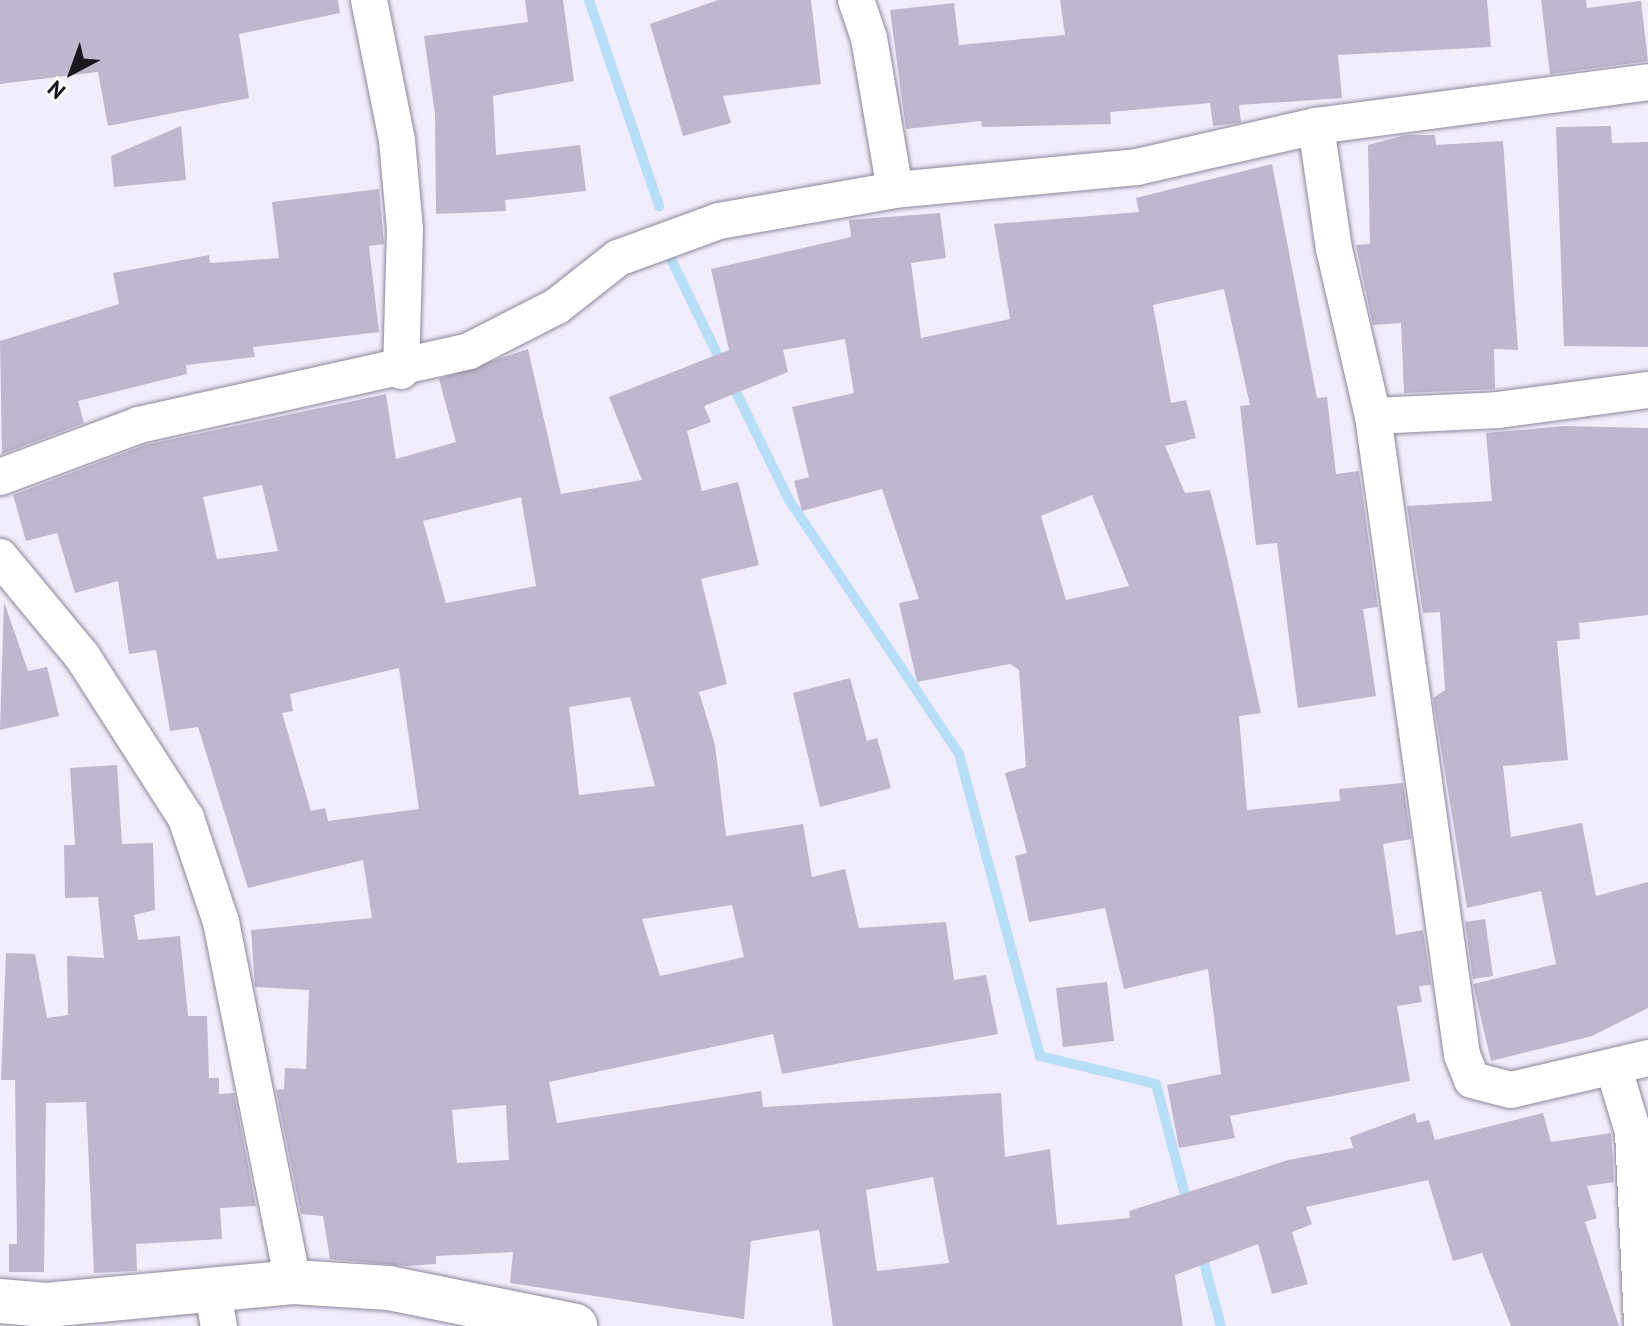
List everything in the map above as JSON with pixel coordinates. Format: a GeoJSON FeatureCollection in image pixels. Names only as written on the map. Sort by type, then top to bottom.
{"type":"FeatureCollection","features":[{"type":"Feature","properties":{"kind":"street"},"geometry":{"type":"LineString","coordinates":[[369,0],[397,140],[405,229],[401,371]]}},
{"type":"Feature","properties":{"kind":"street"},"geometry":{"type":"LineString","coordinates":[[856,0],[869,38],[895,190]]}},
{"type":"Feature","properties":{"kind":"street"},"geometry":{"type":"LineString","coordinates":[[0,477],[139,425],[401,371],[481,345],[557,306],[618,258],[670,237],[895,190],[1137,167],[1316,126],[1648,82]]}},
{"type":"Feature","properties":{"kind":"street"},"geometry":{"type":"LineString","coordinates":[[1316,126],[1334,249],[1373,416],[1462,1055],[1472,1080],[1498,1089],[1614,1069],[1648,1058]]}},
{"type":"Feature","properties":{"kind":"street"},"geometry":{"type":"LineString","coordinates":[[1373,416],[1498,410],[1648,390]]}},
{"type":"Feature","properties":{"kind":"street"},"geometry":{"type":"LineString","coordinates":[[0,557],[82,656],[186,818],[221,922],[293,1282]]}},
{"type":"Feature","properties":{"kind":"street"},"geometry":{"type":"LineString","coordinates":[[1614,1069],[1633,1132],[1642,1326]]}},
{"type":"Feature","properties":{"kind":"street"},"geometry":{"type":"LineString","coordinates":[[0,1301],[216,1309],[293,1282],[389,1288],[575,1326]]}},
{"type":"Feature","properties":{"kind":"building"},"geometry":{"type":"Polygon","coordinates":[[[0,0],[338,0],[340,13],[239,34],[249,98],[108,126],[98,72],[0,84],[0,0]]]}},
{"type":"Feature","properties":{"kind":"building"},"geometry":{"type":"Polygon","coordinates":[[[525,0],[563,0],[574,81],[493,96],[496,155],[580,145],[586,191],[505,200],[506,211],[436,214],[435,114],[424,36],[528,22],[525,0]]]}},
{"type":"Feature","properties":{"kind":"building"},"geometry":{"type":"Polygon","coordinates":[[[718,0],[811,0],[821,84],[723,96],[731,123],[683,136],[650,24],[718,0]]]}},
{"type":"Feature","properties":{"kind":"building"},"geometry":{"type":"Polygon","coordinates":[[[1060,0],[1487,0],[1491,47],[1338,55],[1342,98],[1239,105],[1241,122],[1229,124],[1213,126],[1210,103],[1110,112],[1111,124],[982,127],[981,121],[906,129],[890,10],[954,3],[959,45],[1065,35],[1060,0]]]}},
{"type":"Feature","properties":{"kind":"building"},"geometry":{"type":"Polygon","coordinates":[[[1541,0],[1586,0],[1587,8],[1641,1],[1648,61],[1550,74],[1541,0]]]}},
{"type":"Feature","properties":{"kind":"building"},"geometry":{"type":"Polygon","coordinates":[[[181,126],[186,180],[114,187],[111,156],[181,126]]]}},
{"type":"Feature","properties":{"kind":"building"},"geometry":{"type":"Polygon","coordinates":[[[1611,126],[1612,143],[1648,142],[1648,347],[1564,346],[1556,127],[1611,126]]]}},
{"type":"Feature","properties":{"kind":"building"},"geometry":{"type":"Polygon","coordinates":[[[1406,135],[1435,135],[1436,145],[1503,141],[1518,350],[1494,349],[1495,389],[1404,393],[1401,323],[1373,325],[1356,245],[1370,244],[1368,145],[1406,135]]]}},
{"type":"Feature","properties":{"kind":"building"},"geometry":{"type":"Polygon","coordinates":[[[1272,164],[1317,398],[1327,397],[1336,474],[1359,471],[1378,607],[1363,609],[1376,696],[1298,708],[1277,543],[1256,545],[1240,406],[1250,405],[1224,289],[1153,305],[1171,403],[1186,400],[1196,438],[1165,446],[1185,493],[1210,490],[1225,549],[1261,713],[1239,716],[1247,810],[1340,801],[1339,789],[1403,783],[1411,839],[1383,844],[1396,935],[1423,930],[1431,985],[1419,986],[1422,1002],[1397,1006],[1410,1081],[1230,1116],[1235,1138],[1179,1148],[1167,1085],[1221,1074],[1208,969],[1124,989],[1105,908],[1029,922],[1015,856],[1027,853],[1005,773],[1026,767],[1019,670],[1010,664],[917,682],[899,603],[919,599],[882,489],[802,511],[794,481],[809,477],[792,407],[854,393],[845,339],[783,350],[788,372],[704,406],[711,422],[687,431],[702,491],[738,482],[759,565],[701,579],[727,684],[699,692],[715,745],[726,836],[803,824],[812,877],[845,869],[859,928],[946,922],[954,980],[986,975],[998,1034],[782,1074],[773,1034],[549,1082],[557,1123],[761,1091],[763,1107],[1001,1093],[1005,1157],[1050,1149],[1057,1225],[1130,1218],[1129,1211],[1288,1160],[1353,1148],[1350,1137],[1415,1113],[1417,1123],[1429,1120],[1435,1140],[1543,1113],[1551,1142],[1611,1133],[1614,1182],[1587,1186],[1597,1218],[1585,1222],[1619,1326],[1511,1326],[1482,1253],[1453,1261],[1428,1180],[1306,1207],[1312,1224],[1292,1232],[1308,1284],[1272,1294],[1258,1244],[1175,1275],[1183,1326],[833,1326],[819,1230],[751,1241],[744,1319],[510,1283],[513,1252],[436,1256],[436,1264],[407,1266],[330,1259],[323,1216],[301,1214],[276,1090],[284,1089],[285,1068],[306,1069],[309,990],[255,987],[251,930],[372,918],[363,860],[248,888],[198,727],[170,731],[156,650],[129,654],[118,581],[75,593],[57,533],[26,541],[13,495],[145,445],[386,394],[396,459],[456,442],[439,379],[528,349],[561,494],[642,480],[609,397],[729,350],[711,269],[851,237],[849,220],[940,213],[946,258],[911,263],[921,338],[1010,319],[994,224],[1139,212],[1136,198],[1272,164]],[[262,485],[203,497],[217,559],[278,551],[262,485]],[[1092,495],[1041,516],[1066,600],[1129,586],[1092,495]],[[521,497],[423,521],[446,603],[536,586],[521,497]],[[399,668],[290,694],[293,711],[282,713],[311,811],[325,808],[328,821],[419,809],[399,668]],[[630,697],[569,707],[579,795],[655,786],[630,697]],[[732,905],[642,919],[660,976],[744,957],[732,905]],[[506,1105],[452,1110],[457,1163],[509,1160],[506,1105]],[[933,1177],[866,1190],[877,1271],[949,1263],[933,1177]]]}},
{"type":"Feature","properties":{"kind":"building"},"geometry":{"type":"Polygon","coordinates":[[[379,189],[384,244],[369,246],[379,332],[253,347],[255,357],[186,365],[187,374],[78,401],[84,423],[2,454],[0,341],[119,304],[113,273],[209,255],[210,263],[279,258],[272,202],[379,189]]]}},
{"type":"Feature","properties":{"kind":"building"},"geometry":{"type":"Polygon","coordinates":[[[1565,426],[1648,428],[1648,615],[1579,623],[1580,639],[1557,641],[1568,760],[1503,766],[1511,837],[1582,823],[1596,896],[1648,882],[1648,1008],[1592,1036],[1491,1061],[1473,984],[1556,964],[1541,891],[1467,908],[1433,698],[1445,690],[1440,612],[1423,613],[1407,506],[1492,501],[1486,433],[1565,426]]]}},
{"type":"Feature","properties":{"kind":"building"},"geometry":{"type":"Polygon","coordinates":[[[4,602],[28,671],[47,667],[59,716],[0,730],[4,602]]]}},
{"type":"Feature","properties":{"kind":"building"},"geometry":{"type":"Polygon","coordinates":[[[850,678],[867,741],[877,738],[891,788],[820,807],[793,693],[850,678]]]}},
{"type":"Feature","properties":{"kind":"building"},"geometry":{"type":"Polygon","coordinates":[[[117,765],[122,844],[153,843],[155,910],[134,915],[138,940],[180,936],[188,1016],[207,1016],[209,1078],[219,1078],[219,1094],[234,1093],[256,1206],[220,1208],[222,1239],[136,1244],[137,1271],[94,1273],[86,1102],[46,1103],[44,1272],[9,1272],[9,1244],[17,1244],[15,1080],[1,1080],[6,953],[35,954],[47,1018],[68,1015],[67,956],[104,958],[98,897],[65,898],[64,845],[75,845],[70,768],[117,765]]]}},
{"type":"Feature","properties":{"kind":"building"},"geometry":{"type":"Polygon","coordinates":[[[1485,919],[1493,976],[1473,979],[1465,922],[1485,919]]]}},
{"type":"Feature","properties":{"kind":"building"},"geometry":{"type":"Polygon","coordinates":[[[1107,982],[1114,1041],[1063,1047],[1056,988],[1107,982]]]}},
{"type":"Feature","properties":{"kind":"waterway"},"geometry":{"type":"LineString","coordinates":[[589,0],[659,206]]}},
{"type":"Feature","properties":{"kind":"waterway"},"geometry":{"type":"LineString","coordinates":[[668,253],[723,366]]}},
{"type":"Feature","properties":{"kind":"waterway"},"geometry":{"type":"LineString","coordinates":[[732,384],[789,500],[959,754],[1040,1056],[1156,1084],[1188,1206]]}},
{"type":"Feature","properties":{"kind":"waterway"},"geometry":{"type":"LineString","coordinates":[[1201,1252],[1221,1326]]}}]}
